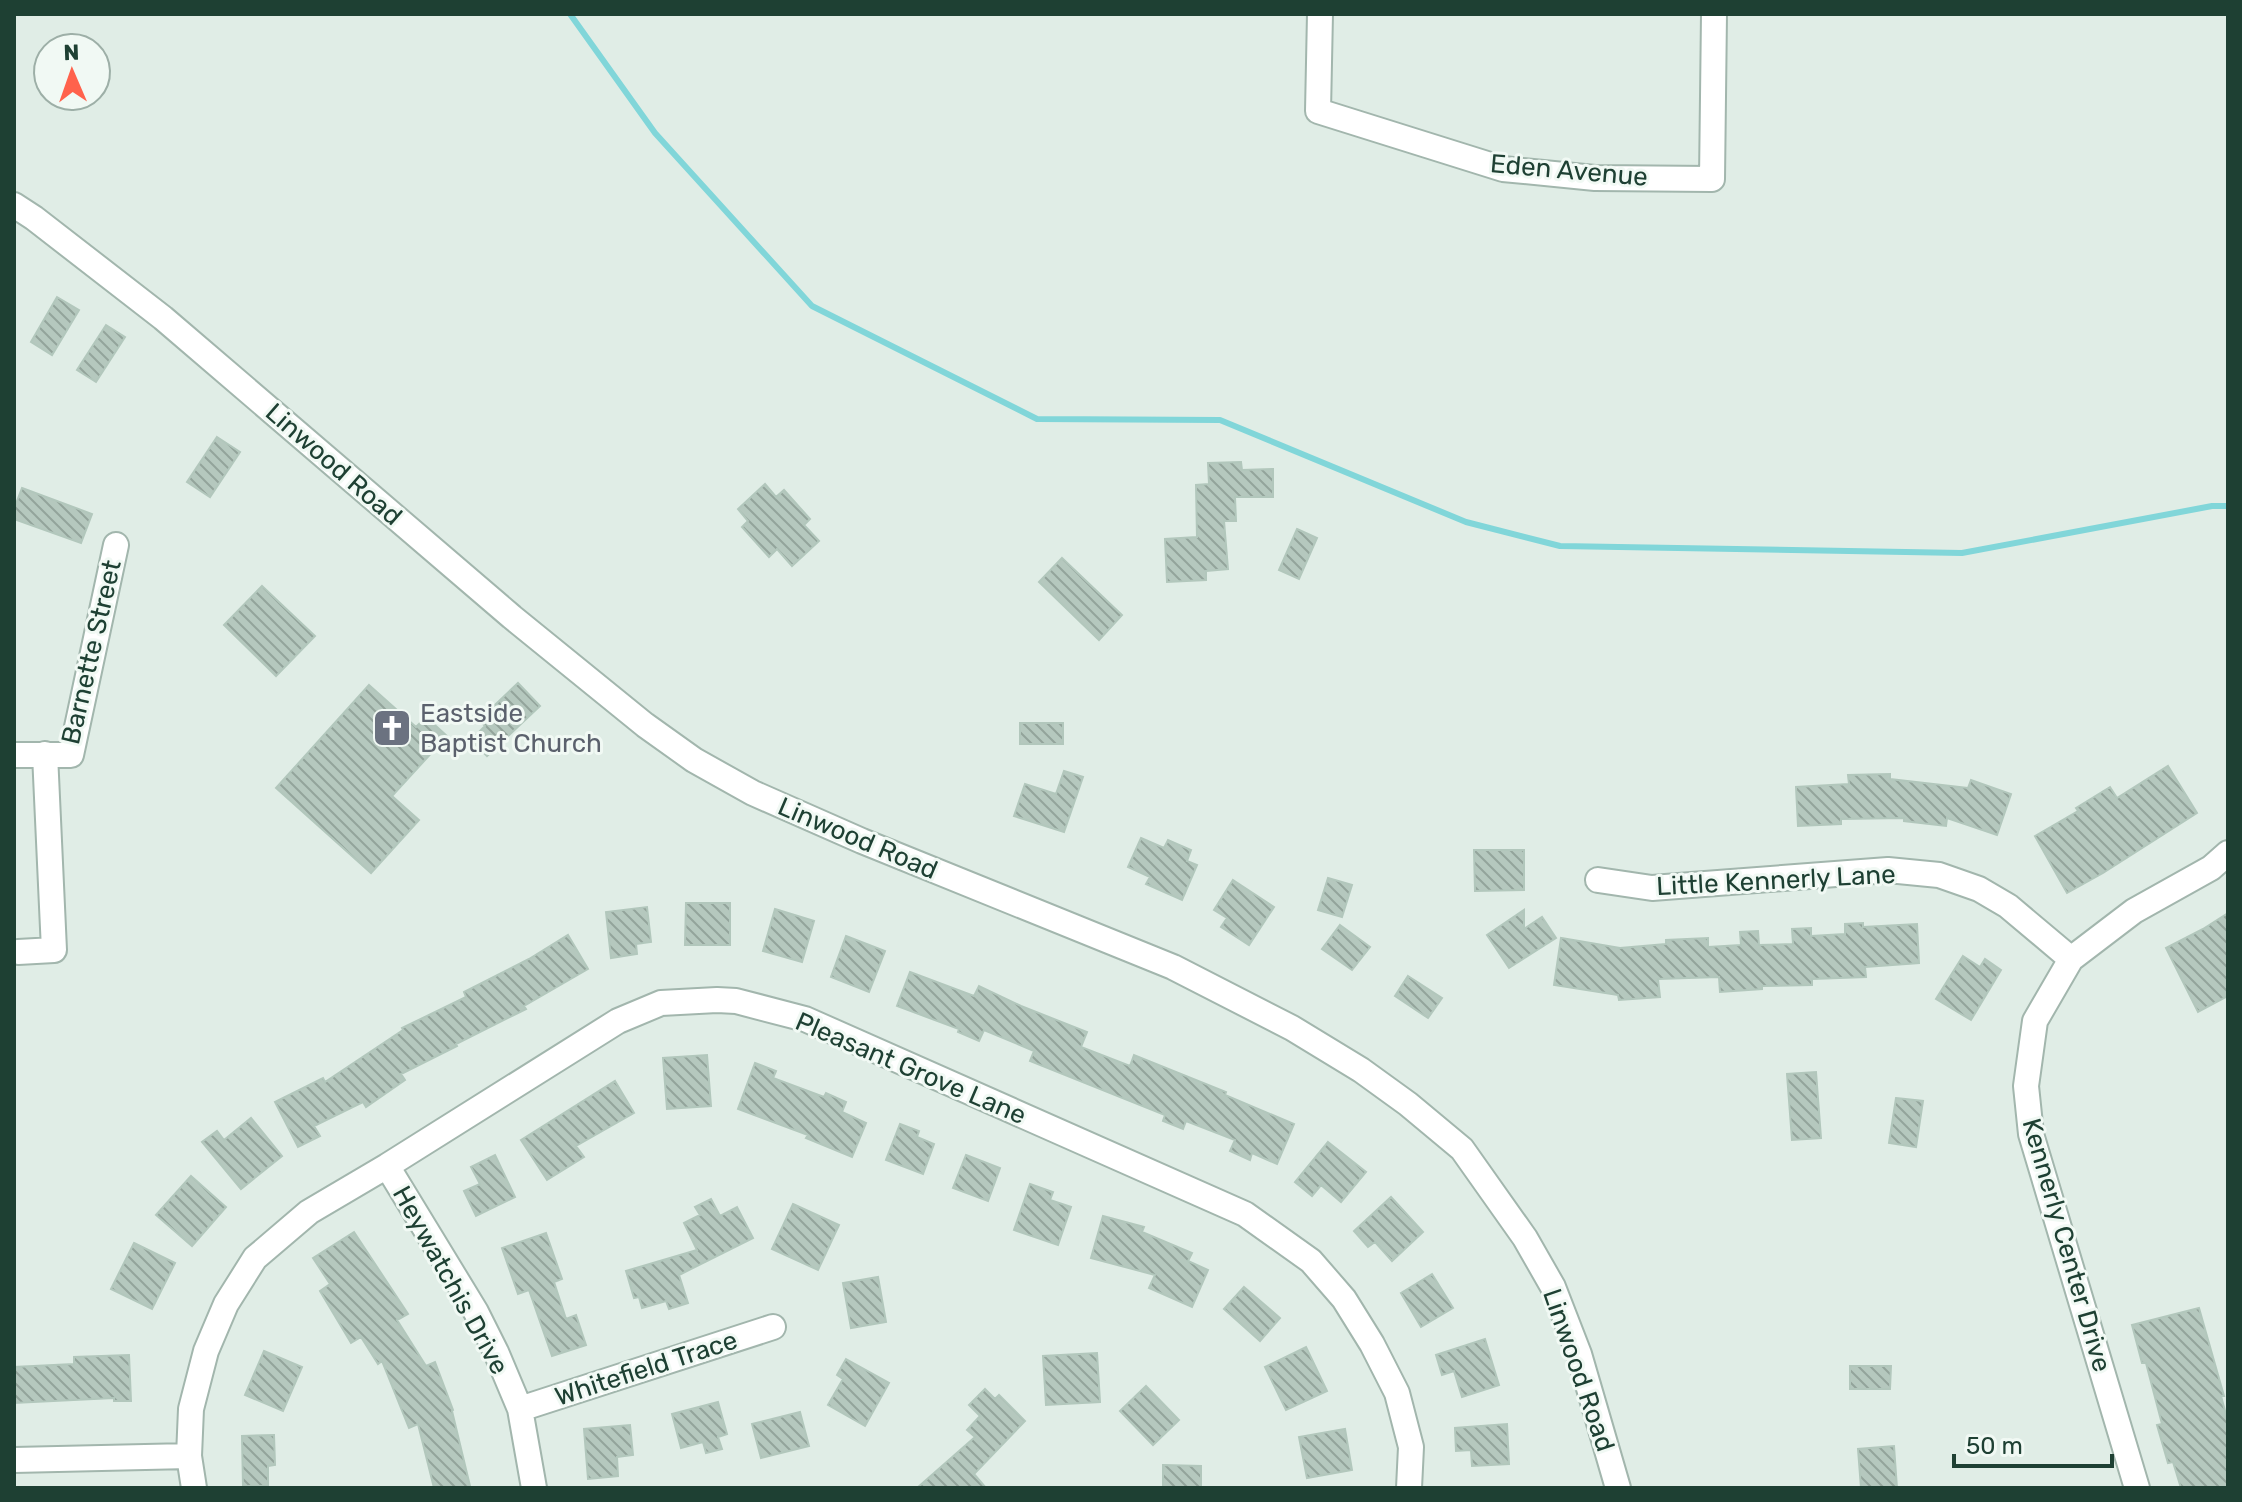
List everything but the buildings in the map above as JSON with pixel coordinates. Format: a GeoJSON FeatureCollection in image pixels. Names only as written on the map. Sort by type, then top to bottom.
{"type":"FeatureCollection","features":[{"type":"Feature","properties":{"kind":"street","name":"Eden Avenue"},"geometry":{"type":"LineString","coordinates":[[1320,14],[1318,111],[1503,169],[1595,178],[1712,179],[1714,14]]}},
{"type":"Feature","properties":{"kind":"street","name":"Linwood Road"},"geometry":{"type":"LineString","coordinates":[[14,205],[163,318],[512,617],[645,725],[694,760],[753,793],[862,841],[1173,967],[1292,1028],[1361,1070],[1408,1104],[1462,1149],[1525,1238],[1553,1287],[1579,1354],[1618,1488]]}},
{"type":"Feature","properties":{"kind":"street","name":"Barnette Street"},"geometry":{"type":"LineString","coordinates":[[14,755],[71,755],[116,545]]}},
{"type":"Feature","properties":{"kind":"street"},"geometry":{"type":"LineString","coordinates":[[18,952],[54,950],[45,754]]}},
{"type":"Feature","properties":{"kind":"street","name":"Kennerly Center Drive"},"geometry":{"type":"LineString","coordinates":[[2137,1488],[2031,1134],[2026,1086],[2035,1021],[2071,959],[2134,911],[2211,868],[2228,853]]}},
{"type":"Feature","properties":{"kind":"street","name":"Little Kennerly Lane"},"geometry":{"type":"LineString","coordinates":[[1598,880],[1652,888],[1888,870],[1939,875],[1979,889],[2008,906],[2071,959]]}},
{"type":"Feature","properties":{"kind":"street","name":"Pleasant Grove Lane"},"geometry":{"type":"LineString","coordinates":[[194,1488],[189,1456],[191,1409],[206,1351],[226,1304],[255,1258],[309,1212],[618,1021],[661,1003],[717,1000],[736,1001],[805,1019],[1245,1214],[1311,1261],[1344,1299],[1372,1344],[1397,1393],[1411,1447],[1409,1488]]}},
{"type":"Feature","properties":{"kind":"street","name":"Heywatchis Drive"},"geometry":{"type":"LineString","coordinates":[[387,1166],[476,1312],[520,1409],[534,1488]]}},
{"type":"Feature","properties":{"kind":"street","name":"Whitefield Trace"},"geometry":{"type":"LineString","coordinates":[[520,1409],[773,1327]]}},
{"type":"Feature","properties":{"kind":"street"},"geometry":{"type":"LineString","coordinates":[[14,1460],[189,1456]]}},
{"type":"Feature","properties":{"kind":"waterway"},"geometry":{"type":"LineString","coordinates":[[570,14],[655,133],[812,306],[1037,419],[1220,420],[1466,522],[1560,546],[1962,553],[2212,506],[2228,506]]}},
{"type":"Feature","properties":{"kind":"place","name":"Eastside Baptist Church"},"geometry":{"type":"Point","coordinates":[392,728]}}]}
